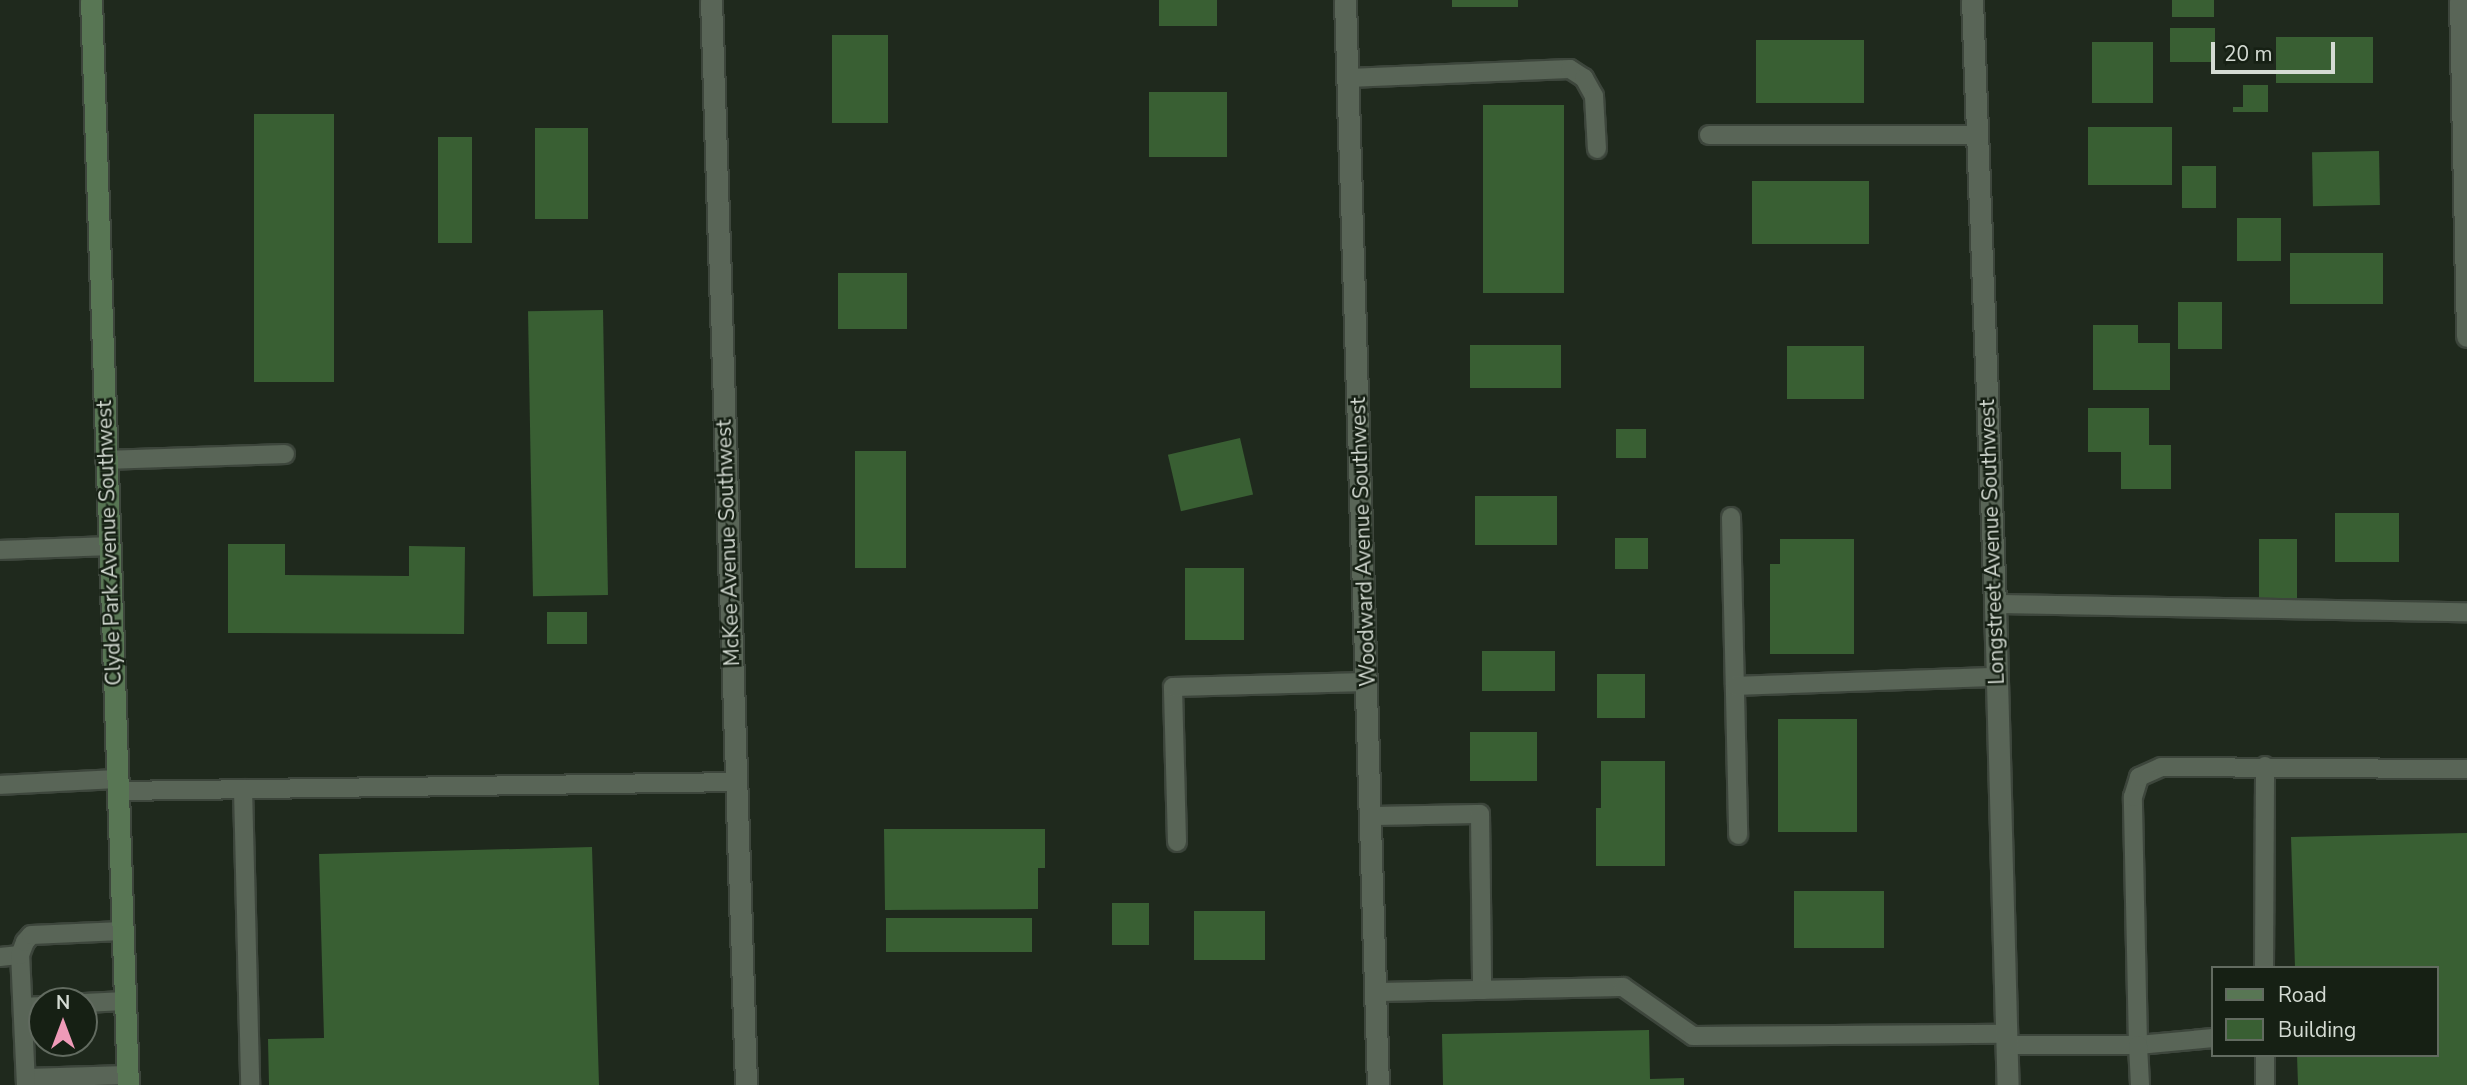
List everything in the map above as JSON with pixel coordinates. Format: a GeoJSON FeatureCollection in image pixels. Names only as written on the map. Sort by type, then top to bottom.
{"type":"FeatureCollection","features":[{"type":"Feature","properties":{"kind":"main road","name":"Clyde Park Avenue Southwest"},"geometry":{"type":"LineString","coordinates":[[91,0],[127,1080]]}},
{"type":"Feature","properties":{"kind":"street","name":"McKee Avenue Southwest"},"geometry":{"type":"LineString","coordinates":[[711,0],[746,1085]]}},
{"type":"Feature","properties":{"kind":"street","name":"Woodward Avenue Southwest"},"geometry":{"type":"LineString","coordinates":[[1345,0],[1378,1085]]}},
{"type":"Feature","properties":{"kind":"street","name":"Longstreet Avenue Southwest"},"geometry":{"type":"LineString","coordinates":[[1972,0],[1995,604],[2008,1085]]}},
{"type":"Feature","properties":{"kind":"street"},"geometry":{"type":"LineString","coordinates":[[2460,0],[2467,336]]}},
{"type":"Feature","properties":{"kind":"lane"},"geometry":{"type":"LineString","coordinates":[[1348,78],[1570,69],[1584,78],[1594,96],[1597,149]]}},
{"type":"Feature","properties":{"kind":"lane"},"geometry":{"type":"LineString","coordinates":[[1709,135],[1977,135]]}},
{"type":"Feature","properties":{"kind":"lane"},"geometry":{"type":"LineString","coordinates":[[105,460],[285,454]]}},
{"type":"Feature","properties":{"kind":"lane"},"geometry":{"type":"LineString","coordinates":[[1731,517],[1738,835]]}},
{"type":"Feature","properties":{"kind":"lane"},"geometry":{"type":"LineString","coordinates":[[0,551],[110,546]]}},
{"type":"Feature","properties":{"kind":"lane"},"geometry":{"type":"LineString","coordinates":[[1995,604],[2467,612]]}},
{"type":"Feature","properties":{"kind":"lane"},"geometry":{"type":"LineString","coordinates":[[1735,686],[1997,677]]}},
{"type":"Feature","properties":{"kind":"lane"},"geometry":{"type":"LineString","coordinates":[[1177,842],[1172,687],[1367,682]]}},
{"type":"Feature","properties":{"kind":"lane"},"geometry":{"type":"LineString","coordinates":[[2140,1085],[2133,797],[2139,777],[2161,767],[2265,765],[2467,769]]}},
{"type":"Feature","properties":{"kind":"lane"},"geometry":{"type":"LineString","coordinates":[[2264,966],[2265,765]]}},
{"type":"Feature","properties":{"kind":"lane"},"geometry":{"type":"LineString","coordinates":[[0,785],[243,789],[736,782]]}},
{"type":"Feature","properties":{"kind":"lane"},"geometry":{"type":"LineString","coordinates":[[243,789],[250,1085]]}},
{"type":"Feature","properties":{"kind":"lane"},"geometry":{"type":"LineString","coordinates":[[1371,816],[1480,814],[1482,990]]}},
{"type":"Feature","properties":{"kind":"lane"},"geometry":{"type":"LineString","coordinates":[[122,930],[31,935],[20,955],[26,1081],[127,1080]]}},
{"type":"Feature","properties":{"kind":"lane"},"geometry":{"type":"LineString","coordinates":[[0,957],[20,955]]}},
{"type":"Feature","properties":{"kind":"lane"},"geometry":{"type":"LineString","coordinates":[[1377,992],[1623,987],[1693,1036],[2007,1039],[2138,1045],[2212,1038]]}},
{"type":"Feature","properties":{"kind":"lane"},"geometry":{"type":"LineString","coordinates":[[98,1002],[125,1001]]}},
{"type":"Feature","properties":{"kind":"lane"},"geometry":{"type":"LineString","coordinates":[[23,1007],[28,1007]]}},
{"type":"Feature","properties":{"kind":"lane"},"geometry":{"type":"LineString","coordinates":[[2265,1057],[2265,1085]]}},
{"type":"Feature","properties":{"kind":"building"},"geometry":{"type":"Polygon","coordinates":[[[1159,0],[1217,0],[1217,26],[1159,26],[1159,0]]]}},
{"type":"Feature","properties":{"kind":"building"},"geometry":{"type":"Polygon","coordinates":[[[1452,0],[1518,0],[1518,7],[1452,7],[1452,0]]]}},
{"type":"Feature","properties":{"kind":"building"},"geometry":{"type":"Polygon","coordinates":[[[2172,0],[2214,0],[2214,17],[2172,17],[2172,0]]]}},
{"type":"Feature","properties":{"kind":"building"},"geometry":{"type":"Polygon","coordinates":[[[2170,28],[2215,28],[2215,62],[2170,62],[2170,28]]]}},
{"type":"Feature","properties":{"kind":"building"},"geometry":{"type":"Polygon","coordinates":[[[832,35],[888,35],[888,123],[832,123],[832,35]]]}},
{"type":"Feature","properties":{"kind":"building"},"geometry":{"type":"Polygon","coordinates":[[[2276,37],[2373,37],[2373,83],[2276,83],[2276,37]]]}},
{"type":"Feature","properties":{"kind":"building"},"geometry":{"type":"Polygon","coordinates":[[[1756,40],[1864,40],[1864,103],[1756,103],[1756,40]]]}},
{"type":"Feature","properties":{"kind":"building"},"geometry":{"type":"Polygon","coordinates":[[[2092,42],[2153,42],[2153,103],[2092,103],[2092,42]]]}},
{"type":"Feature","properties":{"kind":"building"},"geometry":{"type":"Polygon","coordinates":[[[2243,85],[2268,85],[2268,112],[2233,112],[2233,107],[2243,107],[2243,85]]]}},
{"type":"Feature","properties":{"kind":"building"},"geometry":{"type":"Polygon","coordinates":[[[1149,92],[1227,92],[1227,157],[1149,157],[1149,92]]]}},
{"type":"Feature","properties":{"kind":"building"},"geometry":{"type":"Polygon","coordinates":[[[1483,105],[1564,105],[1564,293],[1483,293],[1483,105]]]}},
{"type":"Feature","properties":{"kind":"building"},"geometry":{"type":"Polygon","coordinates":[[[254,114],[334,114],[334,382],[254,382],[254,114]]]}},
{"type":"Feature","properties":{"kind":"building"},"geometry":{"type":"Polygon","coordinates":[[[2088,127],[2172,127],[2172,185],[2088,185],[2088,127]]]}},
{"type":"Feature","properties":{"kind":"building"},"geometry":{"type":"Polygon","coordinates":[[[535,128],[588,128],[588,219],[535,219],[535,128]]]}},
{"type":"Feature","properties":{"kind":"building"},"geometry":{"type":"Polygon","coordinates":[[[438,137],[472,137],[472,243],[438,243],[438,137]]]}},
{"type":"Feature","properties":{"kind":"building"},"geometry":{"type":"Polygon","coordinates":[[[2379,151],[2380,205],[2313,206],[2312,152],[2379,151]]]}},
{"type":"Feature","properties":{"kind":"building"},"geometry":{"type":"Polygon","coordinates":[[[2182,166],[2216,166],[2216,208],[2182,208],[2182,166]]]}},
{"type":"Feature","properties":{"kind":"building"},"geometry":{"type":"Polygon","coordinates":[[[1752,181],[1869,181],[1869,244],[1752,244],[1752,181]]]}},
{"type":"Feature","properties":{"kind":"building"},"geometry":{"type":"Polygon","coordinates":[[[2237,218],[2281,218],[2281,261],[2237,261],[2237,218]]]}},
{"type":"Feature","properties":{"kind":"building"},"geometry":{"type":"Polygon","coordinates":[[[2290,253],[2383,253],[2383,304],[2290,304],[2290,253]]]}},
{"type":"Feature","properties":{"kind":"building"},"geometry":{"type":"Polygon","coordinates":[[[838,273],[907,273],[907,329],[838,329],[838,273]]]}},
{"type":"Feature","properties":{"kind":"building"},"geometry":{"type":"Polygon","coordinates":[[[2178,302],[2222,302],[2222,349],[2178,349],[2178,302]]]}},
{"type":"Feature","properties":{"kind":"building"},"geometry":{"type":"Polygon","coordinates":[[[603,310],[608,595],[533,596],[528,311],[603,310]]]}},
{"type":"Feature","properties":{"kind":"building"},"geometry":{"type":"Polygon","coordinates":[[[2093,325],[2138,325],[2138,343],[2170,343],[2170,390],[2093,390],[2093,325]]]}},
{"type":"Feature","properties":{"kind":"building"},"geometry":{"type":"Polygon","coordinates":[[[1470,345],[1561,345],[1561,388],[1470,388],[1470,345]]]}},
{"type":"Feature","properties":{"kind":"building"},"geometry":{"type":"Polygon","coordinates":[[[1787,346],[1864,346],[1864,399],[1787,399],[1787,346]]]}},
{"type":"Feature","properties":{"kind":"building"},"geometry":{"type":"Polygon","coordinates":[[[2088,408],[2149,408],[2149,445],[2171,445],[2171,489],[2121,489],[2121,452],[2088,452],[2088,408]]]}},
{"type":"Feature","properties":{"kind":"building"},"geometry":{"type":"Polygon","coordinates":[[[1616,429],[1646,429],[1646,458],[1616,458],[1616,429]]]}},
{"type":"Feature","properties":{"kind":"building"},"geometry":{"type":"Polygon","coordinates":[[[1240,438],[1253,495],[1181,511],[1168,455],[1240,438]]]}},
{"type":"Feature","properties":{"kind":"building"},"geometry":{"type":"Polygon","coordinates":[[[855,451],[906,451],[906,568],[855,568],[855,451]]]}},
{"type":"Feature","properties":{"kind":"building"},"geometry":{"type":"Polygon","coordinates":[[[1475,496],[1557,496],[1557,545],[1475,545],[1475,496]]]}},
{"type":"Feature","properties":{"kind":"building"},"geometry":{"type":"Polygon","coordinates":[[[2335,513],[2399,513],[2399,562],[2335,562],[2335,513]]]}},
{"type":"Feature","properties":{"kind":"building"},"geometry":{"type":"Polygon","coordinates":[[[1615,538],[1648,538],[1648,569],[1615,569],[1615,538]]]}},
{"type":"Feature","properties":{"kind":"building"},"geometry":{"type":"Polygon","coordinates":[[[1780,539],[1854,539],[1854,654],[1770,654],[1770,564],[1780,564],[1780,539]]]}},
{"type":"Feature","properties":{"kind":"building"},"geometry":{"type":"Polygon","coordinates":[[[2259,539],[2297,539],[2297,607],[2259,607],[2259,539]]]}},
{"type":"Feature","properties":{"kind":"building"},"geometry":{"type":"Polygon","coordinates":[[[228,544],[285,544],[285,575],[409,576],[409,546],[465,547],[464,634],[228,633],[228,544]]]}},
{"type":"Feature","properties":{"kind":"building"},"geometry":{"type":"Polygon","coordinates":[[[1185,568],[1244,568],[1244,640],[1185,640],[1185,568]]]}},
{"type":"Feature","properties":{"kind":"building"},"geometry":{"type":"Polygon","coordinates":[[[547,612],[587,612],[587,644],[547,644],[547,612]]]}},
{"type":"Feature","properties":{"kind":"building"},"geometry":{"type":"Polygon","coordinates":[[[1482,651],[1555,651],[1555,691],[1482,691],[1482,651]]]}},
{"type":"Feature","properties":{"kind":"building"},"geometry":{"type":"Polygon","coordinates":[[[1597,674],[1645,674],[1645,718],[1597,718],[1597,674]]]}},
{"type":"Feature","properties":{"kind":"building"},"geometry":{"type":"Polygon","coordinates":[[[1778,719],[1857,719],[1857,832],[1778,832],[1778,719]]]}},
{"type":"Feature","properties":{"kind":"building"},"geometry":{"type":"Polygon","coordinates":[[[1470,732],[1537,732],[1537,781],[1470,781],[1470,732]]]}},
{"type":"Feature","properties":{"kind":"building"},"geometry":{"type":"Polygon","coordinates":[[[1601,761],[1665,761],[1665,866],[1596,866],[1596,808],[1601,808],[1601,761]]]}},
{"type":"Feature","properties":{"kind":"building"},"geometry":{"type":"Polygon","coordinates":[[[884,829],[1045,829],[1045,868],[1038,868],[1038,909],[885,910],[884,829]]]}},
{"type":"Feature","properties":{"kind":"building"},"geometry":{"type":"Polygon","coordinates":[[[2467,833],[2467,1085],[2298,1085],[2297,1057],[2439,1057],[2439,966],[2295,966],[2291,837],[2467,833]]]}},
{"type":"Feature","properties":{"kind":"building"},"geometry":{"type":"Polygon","coordinates":[[[592,847],[599,1085],[269,1085],[268,1039],[324,1038],[319,854],[592,847]]]}},
{"type":"Feature","properties":{"kind":"building"},"geometry":{"type":"Polygon","coordinates":[[[1794,891],[1884,891],[1884,948],[1794,948],[1794,891]]]}},
{"type":"Feature","properties":{"kind":"building"},"geometry":{"type":"Polygon","coordinates":[[[1112,903],[1149,903],[1149,945],[1112,945],[1112,903]]]}},
{"type":"Feature","properties":{"kind":"building"},"geometry":{"type":"Polygon","coordinates":[[[1194,911],[1265,911],[1265,960],[1194,960],[1194,911]]]}},
{"type":"Feature","properties":{"kind":"building"},"geometry":{"type":"Polygon","coordinates":[[[886,918],[1032,918],[1032,952],[886,952],[886,918]]]}},
{"type":"Feature","properties":{"kind":"building"},"geometry":{"type":"Polygon","coordinates":[[[1649,1030],[1650,1079],[1684,1078],[1684,1085],[1443,1085],[1442,1034],[1649,1030]]]}}]}
